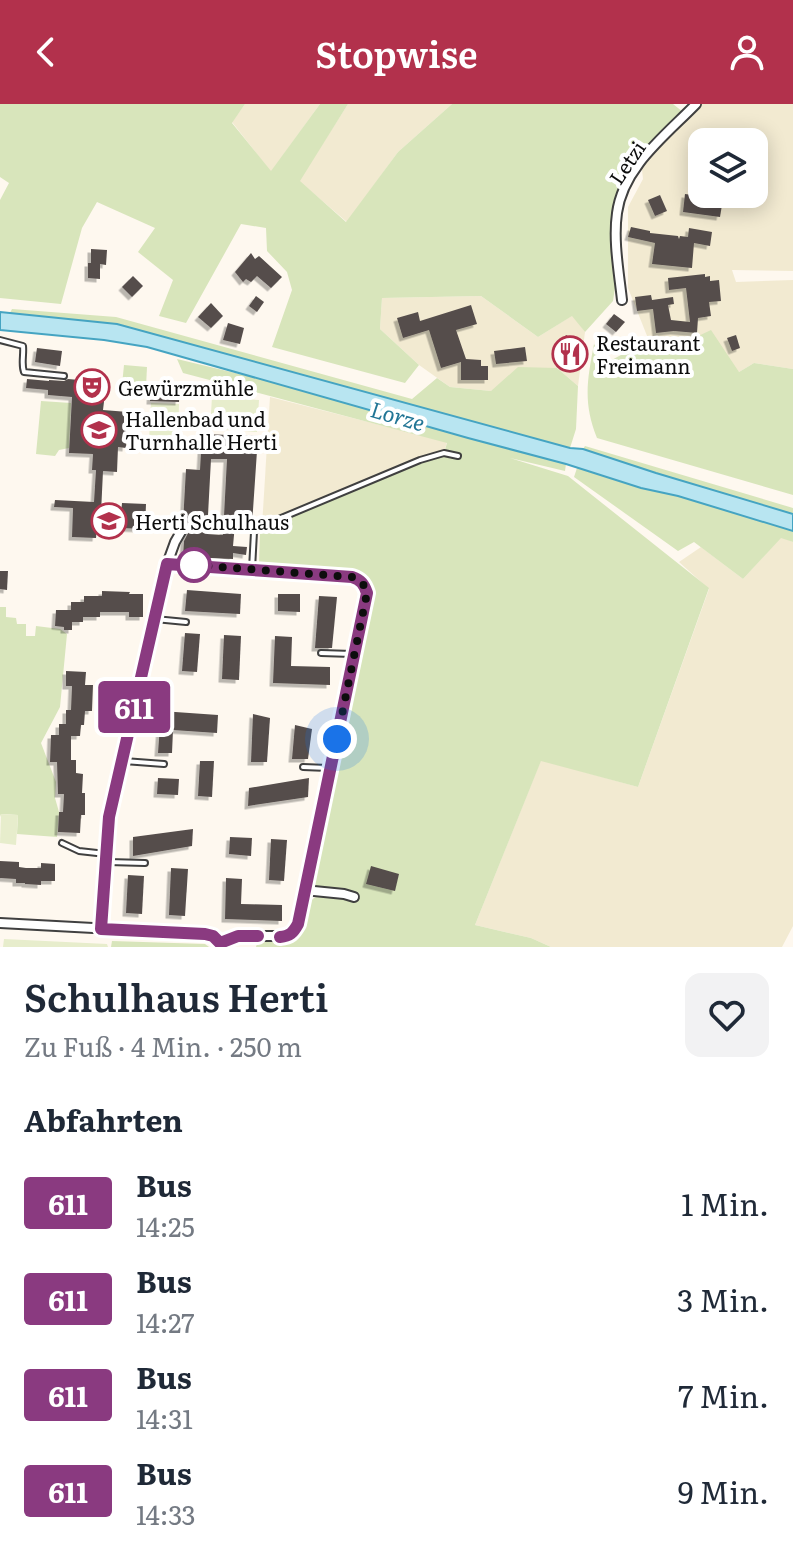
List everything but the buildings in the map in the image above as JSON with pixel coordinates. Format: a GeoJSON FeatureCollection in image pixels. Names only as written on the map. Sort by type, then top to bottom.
{"type":"FeatureCollection","features":[{"type":"Feature","properties":{"kind":"street","name":"Letzi"},"geometry":{"type":"LineString","coordinates":[[622,300],[616,237],[617,212],[625,187],[641,160],[696,104]]}},
{"type":"Feature","properties":{"kind":"street"},"geometry":{"type":"LineString","coordinates":[[101,929],[109,817],[167,564],[182,530]]}},
{"type":"Feature","properties":{"kind":"street"},"geometry":{"type":"LineString","coordinates":[[0,923],[205,934],[213,936],[221,945],[238,936],[287,936],[294,932],[298,924],[355,654],[367,593],[365,585],[352,577],[167,564]]}},
{"type":"Feature","properties":{"kind":"street"},"geometry":{"type":"LineString","coordinates":[[304,890],[354,897]]}},
{"type":"Feature","properties":{"kind":"lane"},"geometry":{"type":"LineString","coordinates":[[0,340],[23,346],[24,372],[64,376]]}},
{"type":"Feature","properties":{"kind":"lane"},"geometry":{"type":"LineString","coordinates":[[252,570],[254,532],[262,526],[420,460],[444,453],[458,456]]}},
{"type":"Feature","properties":{"kind":"lane"},"geometry":{"type":"LineString","coordinates":[[155,619],[186,622]]}},
{"type":"Feature","properties":{"kind":"lane"},"geometry":{"type":"LineString","coordinates":[[321,653],[355,654]]}},
{"type":"Feature","properties":{"kind":"lane"},"geometry":{"type":"LineString","coordinates":[[121,760],[164,764]]}},
{"type":"Feature","properties":{"kind":"lane"},"geometry":{"type":"LineString","coordinates":[[303,767],[331,768]]}},
{"type":"Feature","properties":{"kind":"lane"},"geometry":{"type":"LineString","coordinates":[[62,843],[106,858],[145,863]]}},
{"type":"Feature","properties":{"kind":"shaded area"},"geometry":{"type":"Polygon","coordinates":[[[245,104],[320,104],[271,172],[232,122],[245,104]]]}},
{"type":"Feature","properties":{"kind":"shaded area"},"geometry":{"type":"Polygon","coordinates":[[[348,104],[452,104],[398,152],[347,222],[299,181],[348,104]]]}},
{"type":"Feature","properties":{"kind":"shaded area"},"geometry":{"type":"Polygon","coordinates":[[[696,104],[793,104],[793,271],[732,270],[736,282],[793,280],[793,369],[754,363],[739,372],[655,356],[628,288],[628,207],[643,179],[641,160],[696,104]]]}},
{"type":"Feature","properties":{"kind":"shaded area"},"geometry":{"type":"Polygon","coordinates":[[[481,296],[538,337],[573,315],[585,332],[578,386],[557,368],[491,391],[450,387],[419,365],[380,329],[382,298],[481,296]]]}},
{"type":"Feature","properties":{"kind":"shaded area"},"geometry":{"type":"Polygon","coordinates":[[[270,397],[447,442],[444,453],[262,526],[270,397]]]}},
{"type":"Feature","properties":{"kind":"shaded area"},"geometry":{"type":"Polygon","coordinates":[[[781,537],[793,542],[793,926],[782,947],[551,947],[531,938],[475,925],[541,760],[638,787],[709,589],[679,562],[701,547],[743,579],[781,537]]]}},
{"type":"Feature","properties":{"kind":"green space"},"geometry":{"type":"Polygon","coordinates":[[[0,104],[245,104],[232,123],[271,171],[320,104],[348,104],[300,181],[346,222],[398,152],[452,104],[673,104],[683,112],[637,158],[620,183],[612,214],[613,301],[585,332],[572,316],[538,337],[481,296],[382,298],[380,329],[419,365],[405,383],[272,347],[292,290],[287,272],[267,251],[266,228],[241,224],[186,323],[159,316],[173,280],[138,252],[155,228],[97,202],[82,228],[61,304],[0,298],[0,200],[9,183],[0,177],[0,104]]]}},
{"type":"Feature","properties":{"kind":"green space"},"geometry":{"type":"Polygon","coordinates":[[[12,309],[116,317],[412,399],[437,378],[450,387],[491,391],[518,367],[557,368],[578,386],[576,429],[570,448],[117,324],[10,313],[12,309]]]}},
{"type":"Feature","properties":{"kind":"green space"},"geometry":{"type":"Polygon","coordinates":[[[711,330],[739,372],[754,363],[793,369],[793,495],[597,438],[588,392],[594,344],[606,363],[649,340],[656,356],[711,330]]]}},
{"type":"Feature","properties":{"kind":"green space"},"geometry":{"type":"Polygon","coordinates":[[[177,359],[285,385],[566,464],[565,471],[510,458],[568,476],[709,588],[638,787],[541,761],[475,925],[531,938],[551,947],[256,947],[258,940],[292,938],[300,928],[308,903],[327,893],[309,887],[372,592],[366,579],[353,572],[271,567],[270,564],[259,563],[262,526],[420,460],[444,453],[447,443],[183,373],[177,359]]]}},
{"type":"Feature","properties":{"kind":"green space"},"geometry":{"type":"Polygon","coordinates":[[[124,365],[147,367],[146,387],[122,385],[124,365]]]}},
{"type":"Feature","properties":{"kind":"green space"},"geometry":{"type":"Polygon","coordinates":[[[212,397],[259,400],[257,432],[210,428],[212,397]]]}},
{"type":"Feature","properties":{"kind":"green space"},"geometry":{"type":"Polygon","coordinates":[[[41,401],[71,403],[69,448],[59,450],[55,456],[36,454],[41,401]]]}},
{"type":"Feature","properties":{"kind":"green space"},"geometry":{"type":"Polygon","coordinates":[[[151,403],[179,404],[178,441],[149,440],[151,403]]]}},
{"type":"Feature","properties":{"kind":"green space"},"geometry":{"type":"Polygon","coordinates":[[[585,446],[793,508],[793,514],[583,449],[585,446]]]}},
{"type":"Feature","properties":{"kind":"green space"},"geometry":{"type":"Polygon","coordinates":[[[577,468],[793,531],[793,542],[781,538],[743,579],[694,542],[678,551],[574,477],[577,468]]]}},
{"type":"Feature","properties":{"kind":"green space"},"geometry":{"type":"Polygon","coordinates":[[[0,607],[6,607],[6,617],[16,618],[17,624],[26,624],[26,636],[35,636],[36,626],[60,629],[67,634],[60,707],[41,743],[56,782],[55,798],[59,812],[57,837],[17,834],[18,815],[1,814],[0,817],[0,607]]]}},
{"type":"Feature","properties":{"kind":"green space"},"geometry":{"type":"Polygon","coordinates":[[[1,814],[18,815],[16,845],[0,843],[1,814]]]}},
{"type":"Feature","properties":{"kind":"green space"},"geometry":{"type":"Polygon","coordinates":[[[4,939],[107,944],[108,947],[3,947],[4,939]]]}},
{"type":"Feature","properties":{"kind":"green space"},"geometry":{"type":"Polygon","coordinates":[[[112,941],[205,944],[209,947],[111,947],[112,941]]]}},
{"type":"Feature","properties":{"kind":"water","name":"Lorze"},"geometry":{"type":"Polygon","coordinates":[[[0,312],[117,324],[570,448],[583,449],[793,514],[793,531],[147,347],[0,330],[0,312]]]}},
{"type":"Feature","properties":{"kind":"bus line","name":"611"},"geometry":{"type":"LineString","coordinates":[[258,936],[238,936],[220,943],[209,934],[101,929],[109,817],[167,564],[352,577],[365,585],[367,593],[298,924],[294,932],[280,937]]}},
{"type":"Feature","properties":{"kind":"place","name":"Restaurant Freimann"},"geometry":{"type":"Point","coordinates":[570,354]}},
{"type":"Feature","properties":{"kind":"place","name":"Gewürzmühle"},"geometry":{"type":"Point","coordinates":[92,387]}},
{"type":"Feature","properties":{"kind":"place","name":"Hallenbad und Turnhalle Herti"},"geometry":{"type":"Point","coordinates":[99,430]}},
{"type":"Feature","properties":{"kind":"place","name":"Herti Schulhaus"},"geometry":{"type":"Point","coordinates":[109,521]}},
{"type":"Feature","properties":{"kind":"route"},"geometry":{"type":"LineString","coordinates":[[194,565],[352,577],[365,585],[367,593],[337,739]]}}]}
